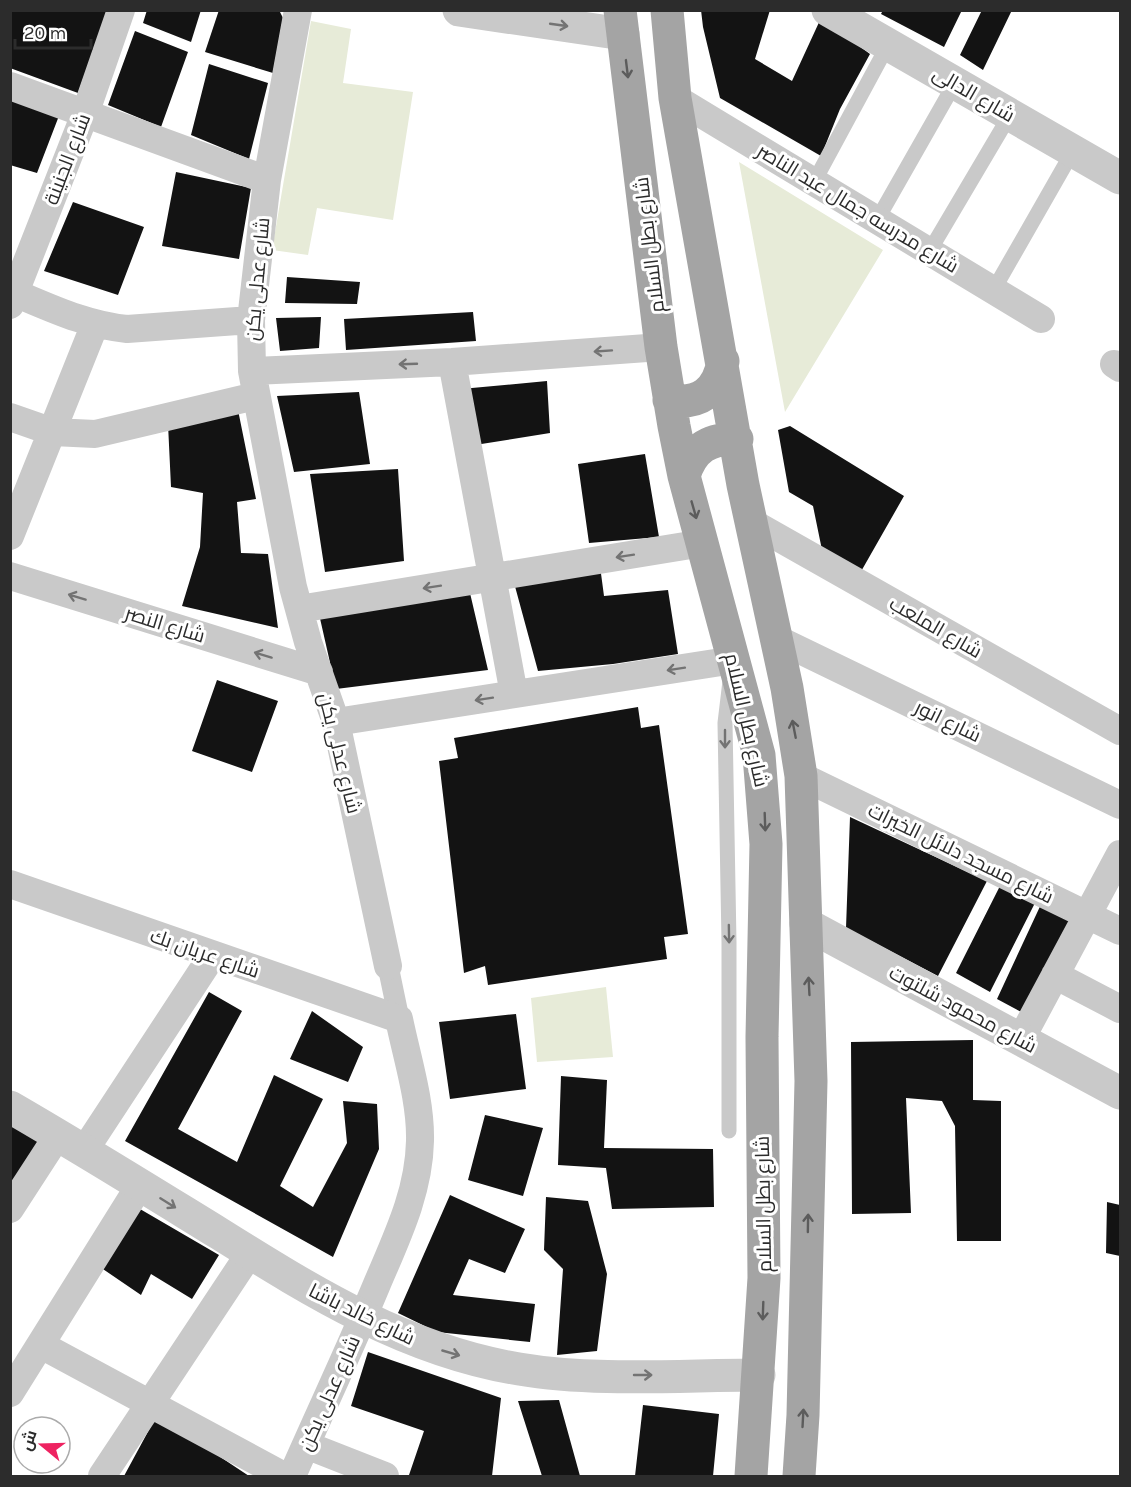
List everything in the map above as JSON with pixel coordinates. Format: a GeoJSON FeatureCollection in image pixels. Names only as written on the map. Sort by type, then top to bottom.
{"type":"FeatureCollection","features":[{"type":"Feature","properties":{"kind":"main road","name":"شارع بطل السلام"},"geometry":{"type":"LineString","coordinates":[[667,10],[675,98],[751,522],[801,776],[812,1030],[803,1415],[799,1476]]}},
{"type":"Feature","properties":{"kind":"main road","name":"شارع بطل السلام"},"geometry":{"type":"LineString","coordinates":[[621,22],[669,400],[684,476],[759,755],[764,795],[766,878],[762,1037],[764,1278],[751,1476]]}},
{"type":"Feature","properties":{"kind":"main road"},"geometry":{"type":"LineString","coordinates":[[669,400],[684,403],[699,399],[712,390],[721,377],[723,361]]}},
{"type":"Feature","properties":{"kind":"main road"},"geometry":{"type":"LineString","coordinates":[[684,476],[688,462],[709,442],[723,438],[737,439]]}},
{"type":"Feature","properties":{"kind":"main road"},"geometry":{"type":"LineString","coordinates":[[762,1037],[783,1043],[803,1037],[812,1030]]}},
{"type":"Feature","properties":{"kind":"main road"},"geometry":{"type":"LineString","coordinates":[[762,1081],[792,1076],[811,1081]]}},
{"type":"Feature","properties":{"kind":"street","name":"شارع الجنينة"},"geometry":{"type":"LineString","coordinates":[[12,297],[85,114],[121,10]]}},
{"type":"Feature","properties":{"kind":"street","name":"شارع عدلى يكن"},"geometry":{"type":"LineString","coordinates":[[292,1476],[363,1318],[412,1200],[418,1169],[420,1138],[418,1108],[336,722],[299,609],[254,384],[251,320],[267,180],[298,10]]}},
{"type":"Feature","properties":{"kind":"street"},"geometry":{"type":"LineString","coordinates":[[459,10],[621,22]]}},
{"type":"Feature","properties":{"kind":"street","name":"شارع الدالى"},"geometry":{"type":"LineString","coordinates":[[828,10],[1120,178]]}},
{"type":"Feature","properties":{"kind":"street"},"geometry":{"type":"LineString","coordinates":[[10,86],[267,180]]}},
{"type":"Feature","properties":{"kind":"street","name":"شارع مدرسه جمال عبد الناصر"},"geometry":{"type":"LineString","coordinates":[[675,98],[1041,319]]}},
{"type":"Feature","properties":{"kind":"street"},"geometry":{"type":"LineString","coordinates":[[12,297],[95,324],[127,329],[251,320]]}},
{"type":"Feature","properties":{"kind":"street"},"geometry":{"type":"LineString","coordinates":[[10,536],[95,324]]}},
{"type":"Feature","properties":{"kind":"street"},"geometry":{"type":"LineString","coordinates":[[10,417],[53,432],[95,434],[254,384],[452,362],[661,347]]}},
{"type":"Feature","properties":{"kind":"street"},"geometry":{"type":"LineString","coordinates":[[452,362],[514,694]]}},
{"type":"Feature","properties":{"kind":"street","name":"شارع الملعب"},"geometry":{"type":"LineString","coordinates":[[751,522],[1120,732]]}},
{"type":"Feature","properties":{"kind":"street"},"geometry":{"type":"LineString","coordinates":[[299,609],[703,543]]}},
{"type":"Feature","properties":{"kind":"street","name":"شارع النصر"},"geometry":{"type":"LineString","coordinates":[[10,576],[319,672]]}},
{"type":"Feature","properties":{"kind":"street","name":"شارع انور"},"geometry":{"type":"LineString","coordinates":[[775,638],[1120,805]]}},
{"type":"Feature","properties":{"kind":"street"},"geometry":{"type":"LineString","coordinates":[[336,722],[734,660]]}},
{"type":"Feature","properties":{"kind":"street","name":"شارع مسجد دلائل الخيرات"},"geometry":{"type":"LineString","coordinates":[[801,776],[1120,931]]}},
{"type":"Feature","properties":{"kind":"street"},"geometry":{"type":"LineString","coordinates":[[1021,1039],[1120,854]]}},
{"type":"Feature","properties":{"kind":"street","name":"شارع عريان بك"},"geometry":{"type":"LineString","coordinates":[[10,884],[399,1019]]}},
{"type":"Feature","properties":{"kind":"street","name":"شارع محمود شلتوت"},"geometry":{"type":"LineString","coordinates":[[806,924],[1120,1093]]}},
{"type":"Feature","properties":{"kind":"street"},"geometry":{"type":"LineString","coordinates":[[10,1209],[71,1143],[212,956]]}},
{"type":"Feature","properties":{"kind":"street"},"geometry":{"type":"LineString","coordinates":[[1055,975],[1120,1009]]}},
{"type":"Feature","properties":{"kind":"street","name":"شارع خالد باشا"},"geometry":{"type":"LineString","coordinates":[[10,1107],[250,1253],[363,1318],[439,1349],[518,1369],[559,1375],[759,1375]]}},
{"type":"Feature","properties":{"kind":"street"},"geometry":{"type":"LineString","coordinates":[[10,1393],[140,1185]]}},
{"type":"Feature","properties":{"kind":"street"},"geometry":{"type":"LineString","coordinates":[[102,1476],[250,1253]]}},
{"type":"Feature","properties":{"kind":"street"},"geometry":{"type":"LineString","coordinates":[[41,1345],[284,1476]]}},
{"type":"Feature","properties":{"kind":"street"},"geometry":{"type":"LineString","coordinates":[[306,1444],[386,1476]]}},
{"type":"Feature","properties":{"kind":"lane"},"geometry":{"type":"LineString","coordinates":[[814,182],[888,45]]}},
{"type":"Feature","properties":{"kind":"lane"},"geometry":{"type":"LineString","coordinates":[[878,220],[955,83]]}},
{"type":"Feature","properties":{"kind":"lane"},"geometry":{"type":"LineString","coordinates":[[929,252],[1010,115]]}},
{"type":"Feature","properties":{"kind":"lane"},"geometry":{"type":"LineString","coordinates":[[993,291],[1074,151]]}},
{"type":"Feature","properties":{"kind":"lane"},"geometry":{"type":"LineString","coordinates":[[729,1131],[724,723],[734,660]]}},
{"type":"Feature","properties":{"kind":"green space"},"geometry":{"type":"Polygon","coordinates":[[[311,21],[351,29],[343,83],[413,92],[393,220],[317,208],[308,255],[272,250],[311,21]]]}},
{"type":"Feature","properties":{"kind":"green space"},"geometry":{"type":"Polygon","coordinates":[[[739,162],[883,250],[785,412],[739,162]]]}},
{"type":"Feature","properties":{"kind":"green space"},"geometry":{"type":"Polygon","coordinates":[[[606,987],[613,1057],[537,1062],[531,998],[606,987]]]}},
{"type":"Feature","properties":{"kind":"building"},"geometry":{"type":"Polygon","coordinates":[[[11,10],[108,10],[78,93],[10,68],[11,10]]]}},
{"type":"Feature","properties":{"kind":"building"},"geometry":{"type":"Polygon","coordinates":[[[147,10],[201,10],[191,42],[143,23],[147,10]]]}},
{"type":"Feature","properties":{"kind":"building"},"geometry":{"type":"Polygon","coordinates":[[[219,10],[279,10],[283,18],[273,73],[205,52],[219,10]]]}},
{"type":"Feature","properties":{"kind":"building"},"geometry":{"type":"Polygon","coordinates":[[[701,10],[770,10],[755,59],[792,81],[821,18],[870,54],[840,109],[821,156],[720,98],[701,10]]]}},
{"type":"Feature","properties":{"kind":"building"},"geometry":{"type":"Polygon","coordinates":[[[883,10],[962,10],[944,47],[881,14],[883,10]]]}},
{"type":"Feature","properties":{"kind":"building"},"geometry":{"type":"Polygon","coordinates":[[[982,10],[1012,10],[983,70],[960,55],[982,10]]]}},
{"type":"Feature","properties":{"kind":"building"},"geometry":{"type":"Polygon","coordinates":[[[135,31],[188,52],[161,127],[108,105],[135,31]]]}},
{"type":"Feature","properties":{"kind":"building"},"geometry":{"type":"Polygon","coordinates":[[[209,64],[268,83],[249,159],[191,135],[209,64]]]}},
{"type":"Feature","properties":{"kind":"building"},"geometry":{"type":"Polygon","coordinates":[[[10,93],[62,108],[37,173],[10,165],[10,93]]]}},
{"type":"Feature","properties":{"kind":"building"},"geometry":{"type":"Polygon","coordinates":[[[176,172],[251,188],[239,259],[162,246],[176,172]]]}},
{"type":"Feature","properties":{"kind":"building"},"geometry":{"type":"Polygon","coordinates":[[[73,202],[144,227],[118,295],[44,271],[73,202]]]}},
{"type":"Feature","properties":{"kind":"building"},"geometry":{"type":"Polygon","coordinates":[[[287,277],[360,282],[357,304],[285,303],[287,277]]]}},
{"type":"Feature","properties":{"kind":"building"},"geometry":{"type":"Polygon","coordinates":[[[473,312],[476,341],[346,350],[344,319],[473,312]]]}},
{"type":"Feature","properties":{"kind":"building"},"geometry":{"type":"Polygon","coordinates":[[[321,317],[319,348],[280,351],[276,318],[321,317]]]}},
{"type":"Feature","properties":{"kind":"building"},"geometry":{"type":"Polygon","coordinates":[[[547,381],[550,433],[475,445],[461,389],[547,381]]]}},
{"type":"Feature","properties":{"kind":"building"},"geometry":{"type":"Polygon","coordinates":[[[359,392],[370,464],[294,472],[277,396],[359,392]]]}},
{"type":"Feature","properties":{"kind":"building"},"geometry":{"type":"Polygon","coordinates":[[[238,410],[256,499],[237,502],[241,553],[268,554],[278,628],[182,606],[200,547],[203,493],[171,487],[168,424],[238,410]]]}},
{"type":"Feature","properties":{"kind":"building"},"geometry":{"type":"Polygon","coordinates":[[[790,426],[904,496],[859,575],[822,550],[813,506],[789,492],[778,430],[790,426]]]}},
{"type":"Feature","properties":{"kind":"building"},"geometry":{"type":"Polygon","coordinates":[[[645,454],[659,537],[589,543],[578,464],[645,454]]]}},
{"type":"Feature","properties":{"kind":"building"},"geometry":{"type":"Polygon","coordinates":[[[398,469],[404,561],[325,572],[310,474],[398,469]]]}},
{"type":"Feature","properties":{"kind":"building"},"geometry":{"type":"Polygon","coordinates":[[[600,566],[604,596],[668,590],[678,654],[613,664],[538,671],[513,579],[600,566]]]}},
{"type":"Feature","properties":{"kind":"building"},"geometry":{"type":"Polygon","coordinates":[[[470,593],[488,670],[336,689],[319,614],[470,593]]]}},
{"type":"Feature","properties":{"kind":"building"},"geometry":{"type":"Polygon","coordinates":[[[217,680],[278,701],[252,772],[192,751],[217,680]]]}},
{"type":"Feature","properties":{"kind":"building"},"geometry":{"type":"Polygon","coordinates":[[[638,707],[641,728],[659,725],[688,934],[664,937],[667,959],[488,985],[485,966],[464,973],[439,761],[458,758],[454,738],[638,707]]]}},
{"type":"Feature","properties":{"kind":"building"},"geometry":{"type":"Polygon","coordinates":[[[850,817],[987,881],[938,976],[846,928],[850,817]]]}},
{"type":"Feature","properties":{"kind":"building"},"geometry":{"type":"Polygon","coordinates":[[[1003,880],[1038,897],[990,992],[956,973],[1003,880]]]}},
{"type":"Feature","properties":{"kind":"building"},"geometry":{"type":"Polygon","coordinates":[[[1043,900],[1075,914],[1027,1015],[997,999],[1043,900]]]}},
{"type":"Feature","properties":{"kind":"building"},"geometry":{"type":"Polygon","coordinates":[[[209,992],[242,1011],[178,1129],[237,1162],[274,1075],[323,1099],[280,1186],[313,1207],[347,1143],[343,1101],[377,1104],[379,1149],[333,1257],[125,1141],[209,992]]]}},
{"type":"Feature","properties":{"kind":"building"},"geometry":{"type":"Polygon","coordinates":[[[312,1011],[363,1047],[348,1082],[290,1059],[312,1011]]]}},
{"type":"Feature","properties":{"kind":"building"},"geometry":{"type":"Polygon","coordinates":[[[516,1014],[526,1089],[450,1099],[439,1022],[516,1014]]]}},
{"type":"Feature","properties":{"kind":"building"},"geometry":{"type":"Polygon","coordinates":[[[973,1040],[973,1100],[1001,1101],[1001,1241],[957,1241],[955,1126],[942,1101],[906,1098],[911,1213],[852,1214],[851,1042],[973,1040]]]}},
{"type":"Feature","properties":{"kind":"building"},"geometry":{"type":"Polygon","coordinates":[[[561,1076],[607,1080],[604,1148],[713,1149],[714,1207],[612,1209],[606,1168],[558,1165],[561,1076]]]}},
{"type":"Feature","properties":{"kind":"building"},"geometry":{"type":"Polygon","coordinates":[[[485,1115],[543,1128],[523,1196],[468,1180],[485,1115]]]}},
{"type":"Feature","properties":{"kind":"building"},"geometry":{"type":"Polygon","coordinates":[[[10,1125],[50,1145],[10,1191],[10,1125]]]}},
{"type":"Feature","properties":{"kind":"building"},"geometry":{"type":"Polygon","coordinates":[[[450,1195],[525,1229],[505,1273],[469,1259],[453,1295],[535,1304],[530,1342],[437,1332],[398,1313],[450,1195]]]}},
{"type":"Feature","properties":{"kind":"building"},"geometry":{"type":"Polygon","coordinates":[[[546,1197],[588,1201],[607,1274],[597,1351],[557,1355],[563,1269],[544,1250],[546,1197]]]}},
{"type":"Feature","properties":{"kind":"building"},"geometry":{"type":"Polygon","coordinates":[[[1107,1202],[1120,1205],[1120,1256],[1106,1253],[1107,1202]]]}},
{"type":"Feature","properties":{"kind":"building"},"geometry":{"type":"Polygon","coordinates":[[[140,1209],[219,1255],[192,1299],[151,1274],[141,1295],[97,1265],[140,1209]]]}},
{"type":"Feature","properties":{"kind":"building"},"geometry":{"type":"Polygon","coordinates":[[[368,1352],[501,1398],[492,1476],[409,1475],[424,1431],[351,1406],[368,1352]]]}},
{"type":"Feature","properties":{"kind":"building"},"geometry":{"type":"Polygon","coordinates":[[[559,1400],[580,1476],[542,1476],[518,1401],[559,1400]]]}},
{"type":"Feature","properties":{"kind":"building"},"geometry":{"type":"Polygon","coordinates":[[[643,1405],[719,1414],[713,1476],[635,1476],[643,1405]]]}},
{"type":"Feature","properties":{"kind":"building"},"geometry":{"type":"Polygon","coordinates":[[[157,1415],[249,1476],[124,1476],[157,1415]]]}}]}
